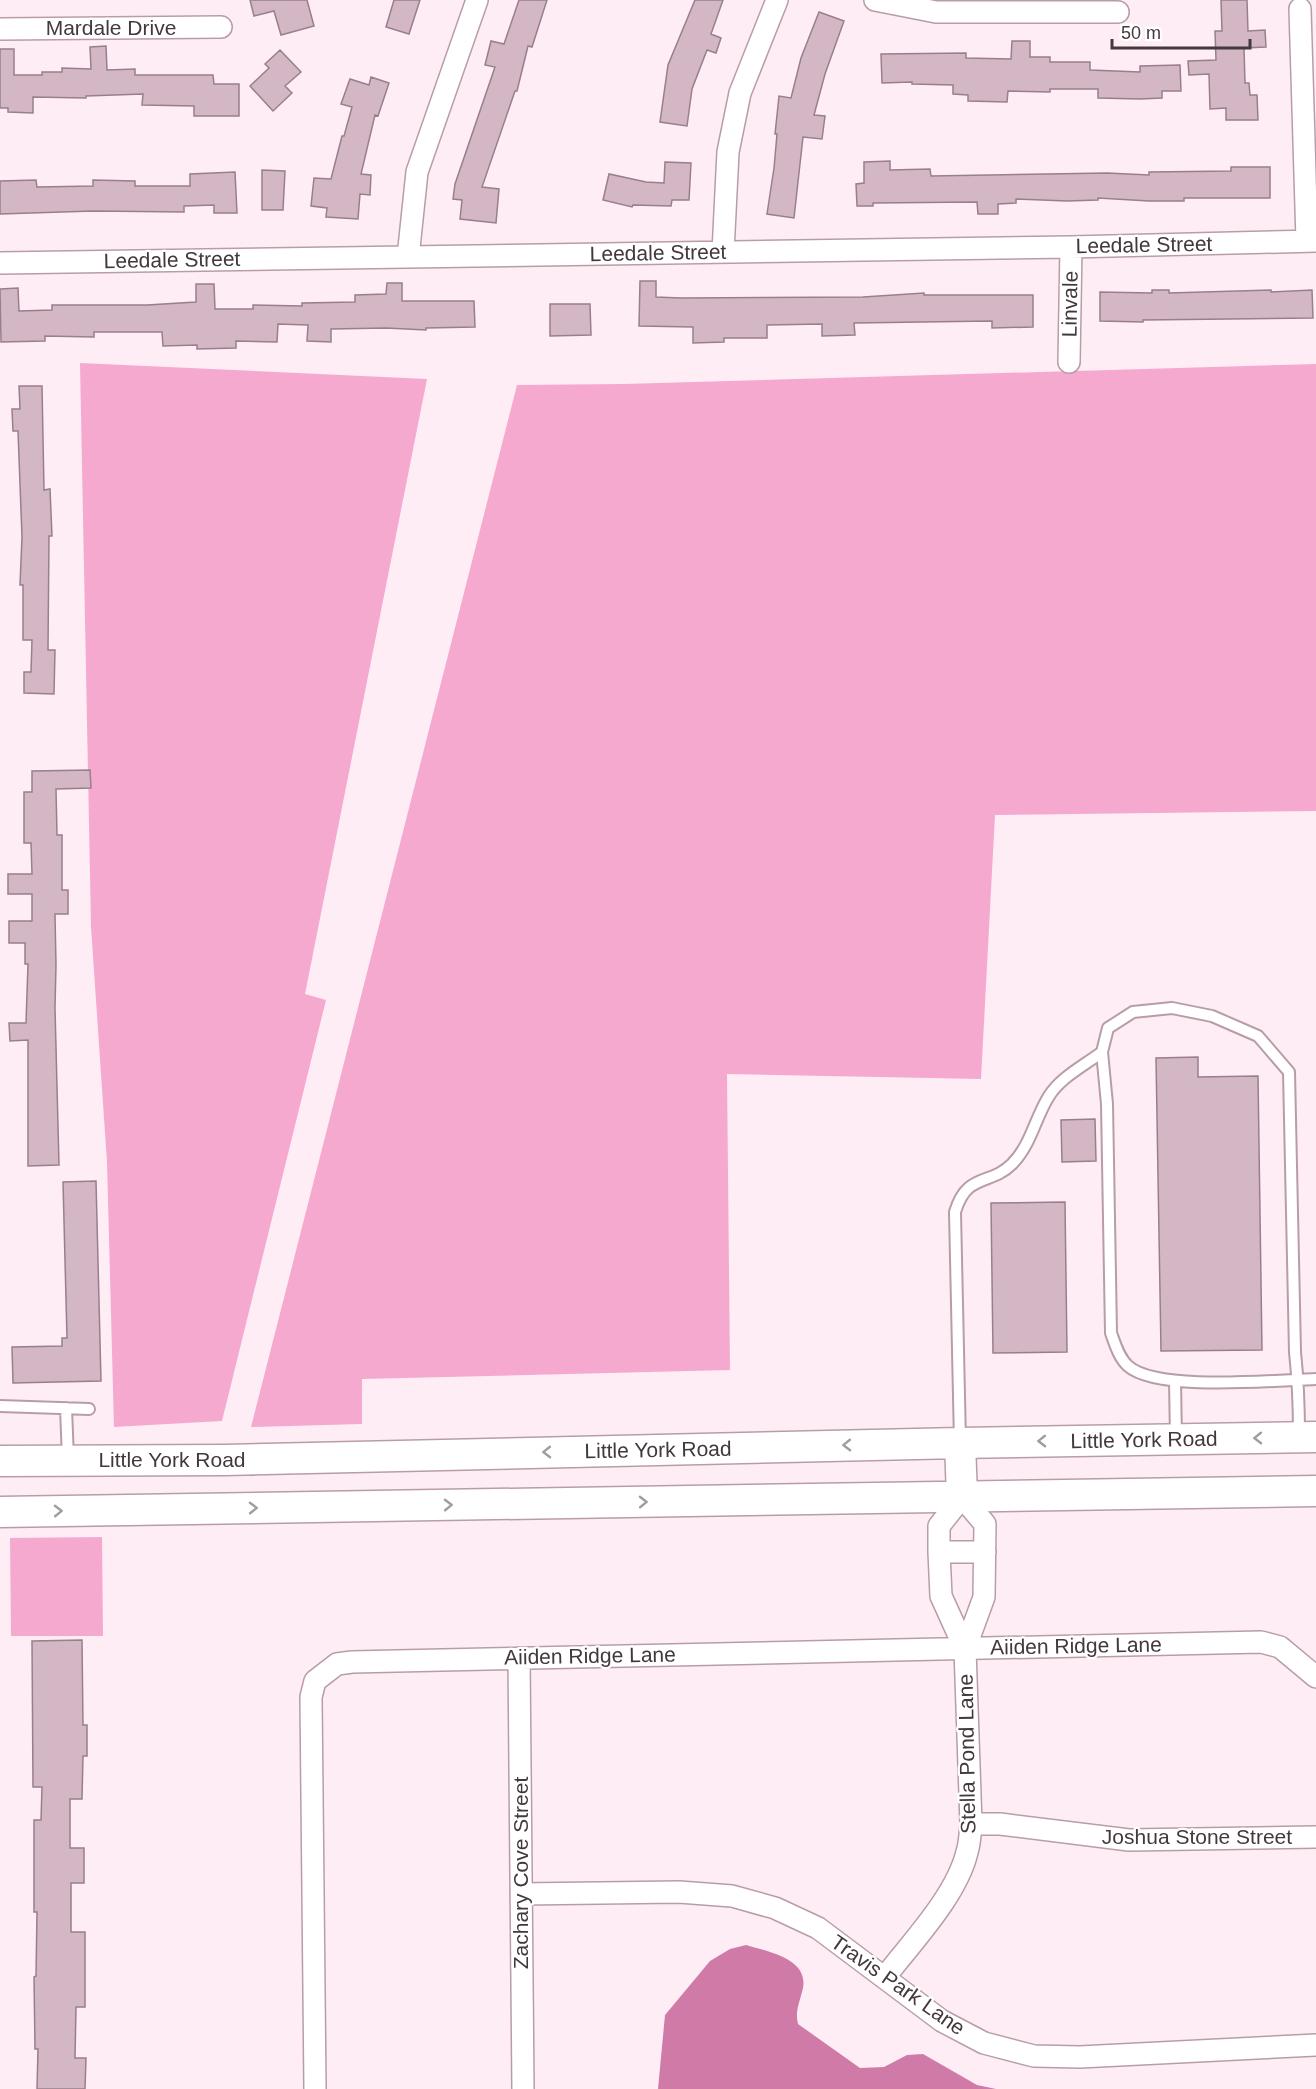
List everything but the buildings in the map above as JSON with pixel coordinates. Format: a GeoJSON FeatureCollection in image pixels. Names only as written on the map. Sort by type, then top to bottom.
{"type":"FeatureCollection","features":[{"type":"Feature","properties":{"kind":"main road","name":"Little York Road"},"geometry":{"type":"LineString","coordinates":[[0,1461],[225,1460],[1308,1437]]}},
{"type":"Feature","properties":{"kind":"main road"},"geometry":{"type":"LineString","coordinates":[[960,1443],[962,1497]]}},
{"type":"Feature","properties":{"kind":"main road"},"geometry":{"type":"LineString","coordinates":[[0,1512],[1316,1491]]}},
{"type":"Feature","properties":{"kind":"street"},"geometry":{"type":"LineString","coordinates":[[408,256],[417,172],[477,0]]}},
{"type":"Feature","properties":{"kind":"street"},"geometry":{"type":"LineString","coordinates":[[723,252],[728,152],[740,93],[777,0]]}},
{"type":"Feature","properties":{"kind":"street"},"geometry":{"type":"LineString","coordinates":[[875,0],[936,12],[1118,12]]}},
{"type":"Feature","properties":{"kind":"street"},"geometry":{"type":"LineString","coordinates":[[1300,9],[1311,241]]}},
{"type":"Feature","properties":{"kind":"street","name":"Mardale Drive"},"geometry":{"type":"LineString","coordinates":[[0,29],[221,27]]}},
{"type":"Feature","properties":{"kind":"street","name":"Leedale Street"},"geometry":{"type":"LineString","coordinates":[[0,263],[1071,247],[1311,241]]}},
{"type":"Feature","properties":{"kind":"street","name":"Linvale"},"geometry":{"type":"LineString","coordinates":[[1069,362],[1071,247]]}},
{"type":"Feature","properties":{"kind":"street","name":"Stella Pond Lane"},"geometry":{"type":"LineString","coordinates":[[885,1977],[945,1899],[959,1876],[967,1853],[971,1824],[965,1649],[984,1596],[985,1524],[962,1497],[939,1526],[939,1552],[941,1596],[965,1649]]}},
{"type":"Feature","properties":{"kind":"street"},"geometry":{"type":"LineString","coordinates":[[939,1552],[985,1552]]}},
{"type":"Feature","properties":{"kind":"street","name":"Aiiden Ridge Lane"},"geometry":{"type":"LineString","coordinates":[[315,2089],[311,1697],[315,1681],[337,1664],[1261,1642],[1280,1647],[1316,1677]]}},
{"type":"Feature","properties":{"kind":"street","name":"Zachary Cove Street"},"geometry":{"type":"LineString","coordinates":[[519,1658],[523,2089]]}},
{"type":"Feature","properties":{"kind":"street","name":"Joshua Stone Street"},"geometry":{"type":"LineString","coordinates":[[971,1824],[1000,1824],[1129,1840],[1316,1837]]}},
{"type":"Feature","properties":{"kind":"street","name":"Travis Park Lane"},"geometry":{"type":"LineString","coordinates":[[521,1894],[678,1892],[732,1896],[775,1908],[818,1928],[942,2021],[984,2043],[1034,2056],[1080,2057],[1316,2045]]}},
{"type":"Feature","properties":{"kind":"lane"},"geometry":{"type":"LineString","coordinates":[[1308,1437],[1298,1379],[1289,1071],[1258,1036],[1212,1016],[1172,1008],[1133,1012],[1108,1028],[1102,1052],[1107,1104],[1111,1333],[1118,1350],[1128,1366],[1144,1375],[1175,1381],[1298,1379],[1316,1379]]}},
{"type":"Feature","properties":{"kind":"lane"},"geometry":{"type":"LineString","coordinates":[[960,1443],[955,1212],[959,1199],[969,1186],[1010,1167],[1024,1152],[1049,1096],[1060,1083],[1102,1052]]}},
{"type":"Feature","properties":{"kind":"lane"},"geometry":{"type":"LineString","coordinates":[[1175,1381],[1176,1439]]}},
{"type":"Feature","properties":{"kind":"lane"},"geometry":{"type":"LineString","coordinates":[[0,1406],[89,1409]]}},
{"type":"Feature","properties":{"kind":"lane"},"geometry":{"type":"LineString","coordinates":[[66,1408],[69,1461]]}},
{"type":"Feature","properties":{"kind":"shaded area"},"geometry":{"type":"Polygon","coordinates":[[[80,363],[427,379],[305,994],[326,1000],[222,1421],[114,1427],[107,1162],[91,927],[80,363]]]}},
{"type":"Feature","properties":{"kind":"shaded area"},"geometry":{"type":"Polygon","coordinates":[[[1316,364],[1316,811],[995,815],[981,1079],[727,1074],[730,1370],[362,1379],[362,1424],[251,1427],[517,385],[1316,364]]]}},
{"type":"Feature","properties":{"kind":"shaded area"},"geometry":{"type":"Polygon","coordinates":[[[102,1537],[103,1636],[11,1636],[10,1538],[102,1537]]]}},
{"type":"Feature","properties":{"kind":"shaded area"},"geometry":{"type":"Polygon","coordinates":[[[746,1945],[776,1954],[795,1964],[801,1972],[803,1981],[797,2012],[798,2024],[860,2068],[884,2067],[907,2055],[923,2054],[977,2085],[996,2089],[658,2089],[665,2015],[710,1961],[730,1949],[746,1945]]]}}]}
